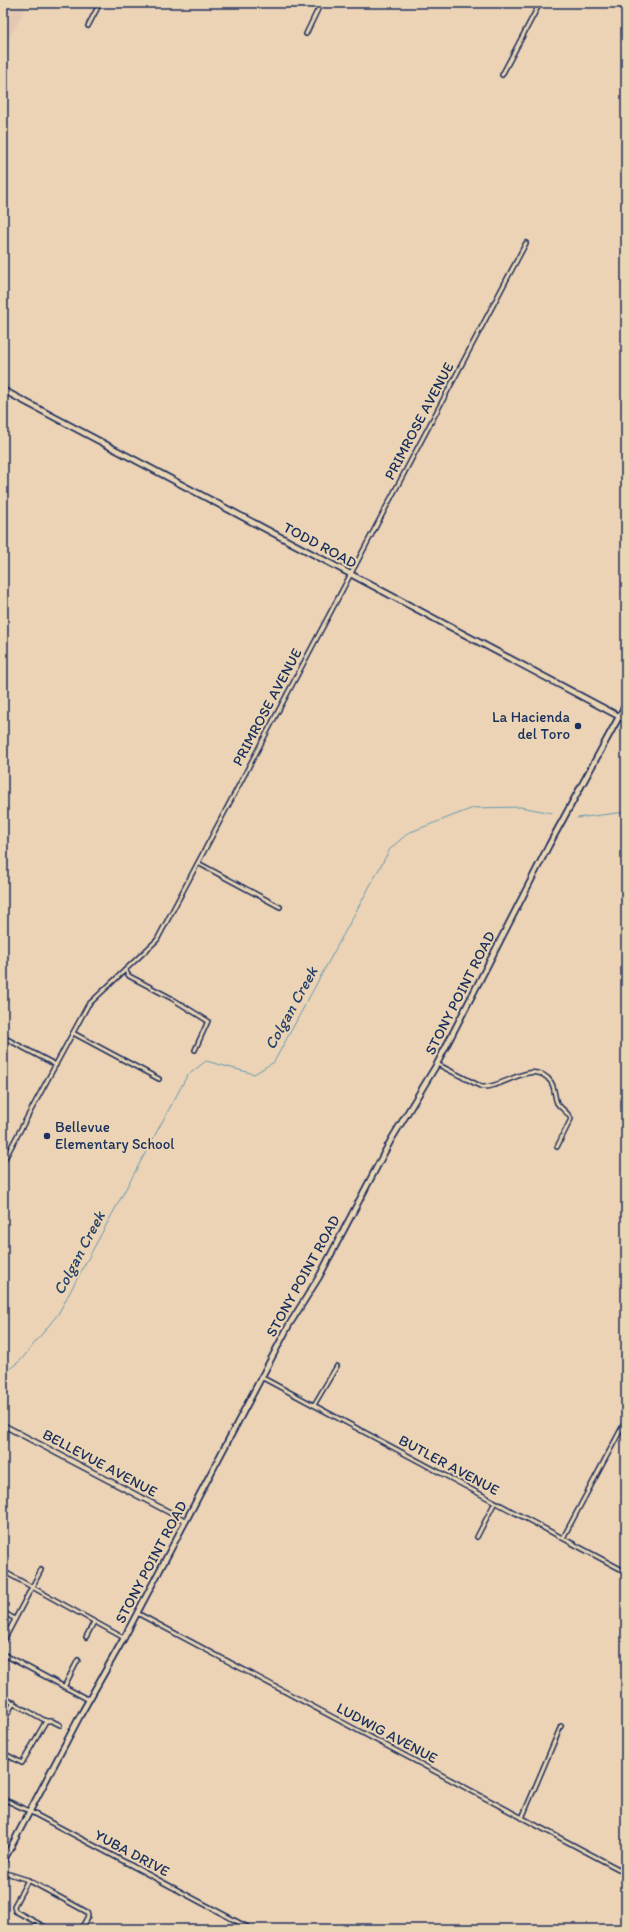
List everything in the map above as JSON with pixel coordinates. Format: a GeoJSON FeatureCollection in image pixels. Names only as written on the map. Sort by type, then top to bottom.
{"type":"FeatureCollection","features":[{"type":"Feature","properties":{"kind":"main road","name":"TODD ROAD"},"geometry":{"type":"LineString","coordinates":[[3,390],[626,720]]}},
{"type":"Feature","properties":{"kind":"main road","name":"STONY POINT ROAD"},"geometry":{"type":"LineString","coordinates":[[3,1862],[29,1811],[124,1638],[289,1325],[319,1277],[391,1140],[437,1064],[549,844],[626,704]]}},
{"type":"Feature","properties":{"kind":"street"},"geometry":{"type":"LineString","coordinates":[[88,26],[100,3]]}},
{"type":"Feature","properties":{"kind":"street"},"geometry":{"type":"LineString","coordinates":[[306,34],[321,3]]}},
{"type":"Feature","properties":{"kind":"street"},"geometry":{"type":"LineString","coordinates":[[502,75],[540,3]]}},
{"type":"Feature","properties":{"kind":"street","name":"PRIMROSE AVENUE"},"geometry":{"type":"LineString","coordinates":[[3,1162],[88,1006],[157,940],[349,574],[526,243]]}},
{"type":"Feature","properties":{"kind":"street"},"geometry":{"type":"LineString","coordinates":[[198,863],[280,906]]}},
{"type":"Feature","properties":{"kind":"street"},"geometry":{"type":"LineString","coordinates":[[125,970],[129,976],[172,998],[208,1021],[195,1050]]}},
{"type":"Feature","properties":{"kind":"street"},"geometry":{"type":"LineString","coordinates":[[73,1033],[159,1079]]}},
{"type":"Feature","properties":{"kind":"street"},"geometry":{"type":"LineString","coordinates":[[3,1037],[56,1065]]}},
{"type":"Feature","properties":{"kind":"street"},"geometry":{"type":"LineString","coordinates":[[437,1064],[482,1087],[489,1088],[528,1072],[536,1072],[547,1078],[553,1088],[556,1101],[570,1115],[571,1119],[557,1147]]}},
{"type":"Feature","properties":{"kind":"street"},"geometry":{"type":"LineString","coordinates":[[314,1405],[337,1366]]}},
{"type":"Feature","properties":{"kind":"street","name":"BUTLER AVENUE"},"geometry":{"type":"LineString","coordinates":[[261,1377],[626,1572]]}},
{"type":"Feature","properties":{"kind":"street"},"geometry":{"type":"LineString","coordinates":[[563,1538],[626,1420]]}},
{"type":"Feature","properties":{"kind":"street","name":"BELLEVUE AVENUE"},"geometry":{"type":"LineString","coordinates":[[3,1425],[186,1521]]}},
{"type":"Feature","properties":{"kind":"street"},"geometry":{"type":"LineString","coordinates":[[477,1537],[495,1502]]}},
{"type":"Feature","properties":{"kind":"street"},"geometry":{"type":"LineString","coordinates":[[3,1642],[41,1570]]}},
{"type":"Feature","properties":{"kind":"street"},"geometry":{"type":"LineString","coordinates":[[3,1571],[124,1638]]}},
{"type":"Feature","properties":{"kind":"street"},"geometry":{"type":"LineString","coordinates":[[3,1612],[15,1619]]}},
{"type":"Feature","properties":{"kind":"street","name":"LUDWIG AVENUE"},"geometry":{"type":"LineString","coordinates":[[137,1613],[626,1873]]}},
{"type":"Feature","properties":{"kind":"street"},"geometry":{"type":"LineString","coordinates":[[86,1637],[94,1622]]}},
{"type":"Feature","properties":{"kind":"street"},"geometry":{"type":"LineString","coordinates":[[3,1654],[89,1700]]}},
{"type":"Feature","properties":{"kind":"street"},"geometry":{"type":"LineString","coordinates":[[64,1687],[78,1660]]}},
{"type":"Feature","properties":{"kind":"street"},"geometry":{"type":"LineString","coordinates":[[3,1696],[46,1721],[52,1721],[60,1725]]}},
{"type":"Feature","properties":{"kind":"street"},"geometry":{"type":"LineString","coordinates":[[3,1722],[14,1702]]}},
{"type":"Feature","properties":{"kind":"street"},"geometry":{"type":"LineString","coordinates":[[3,1753],[22,1763],[46,1721]]}},
{"type":"Feature","properties":{"kind":"street"},"geometry":{"type":"LineString","coordinates":[[522,1818],[561,1726]]}},
{"type":"Feature","properties":{"kind":"street","name":"YUBA DRIVE"},"geometry":{"type":"LineString","coordinates":[[3,1799],[29,1811],[251,1929]]}},
{"type":"Feature","properties":{"kind":"street"},"geometry":{"type":"LineString","coordinates":[[3,1872],[28,1880],[87,1912],[88,1916],[81,1929]]}},
{"type":"Feature","properties":{"kind":"street"},"geometry":{"type":"LineString","coordinates":[[28,1880],[14,1906],[15,1911],[49,1929]]}},
{"type":"Feature","properties":{"kind":"shaded area"},"geometry":{"type":"Polygon","coordinates":[[[3,3],[28,3],[3,50],[3,3]]]}},
{"type":"Feature","properties":{"kind":"waterway","name":"Colgan Creek"},"geometry":{"type":"LineString","coordinates":[[3,1374],[21,1360],[58,1314],[187,1076],[206,1061],[254,1074],[274,1062],[390,849],[408,833],[473,808],[521,807],[552,813]]}},
{"type":"Feature","properties":{"kind":"waterway","name":"Colgan Creek"},"geometry":{"type":"LineString","coordinates":[[577,818],[626,812]]}},
{"type":"Feature","properties":{"kind":"place","name":"La Hacienda del Toro"},"geometry":{"type":"Point","coordinates":[578,726]}},
{"type":"Feature","properties":{"kind":"place","name":"Bellevue Elementary School"},"geometry":{"type":"Point","coordinates":[47,1136]}}]}
